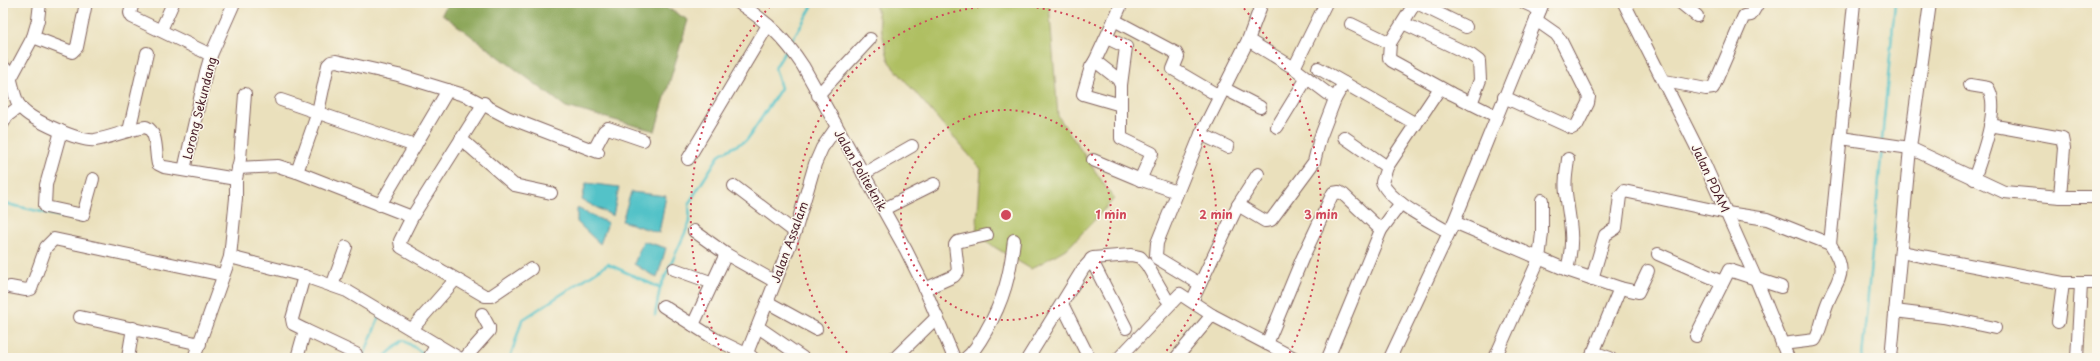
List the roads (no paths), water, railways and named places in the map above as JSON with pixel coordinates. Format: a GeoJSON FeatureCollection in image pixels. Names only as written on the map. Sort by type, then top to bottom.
{"type":"FeatureCollection","features":[{"type":"Feature","properties":{"kind":"street"},"geometry":{"type":"LineString","coordinates":[[11,78],[33,37],[38,20],[40,3]]}},
{"type":"Feature","properties":{"kind":"street"},"geometry":{"type":"LineString","coordinates":[[33,37],[68,52],[74,51],[77,47],[86,3]]}},
{"type":"Feature","properties":{"kind":"street"},"geometry":{"type":"LineString","coordinates":[[133,3],[130,13],[132,17],[211,55]]}},
{"type":"Feature","properties":{"kind":"street"},"geometry":{"type":"LineString","coordinates":[[160,30],[173,3]]}},
{"type":"Feature","properties":{"kind":"street","name":"Lorong Sekundang"},"geometry":{"type":"LineString","coordinates":[[184,170],[211,55],[234,3]]}},
{"type":"Feature","properties":{"kind":"street"},"geometry":{"type":"LineString","coordinates":[[1121,105],[1082,94],[1091,67],[1107,38],[1122,3]]}},
{"type":"Feature","properties":{"kind":"street"},"geometry":{"type":"LineString","coordinates":[[1200,284],[1167,266],[1157,258],[1157,243],[1201,134],[1248,40],[1262,3]]}},
{"type":"Feature","properties":{"kind":"street"},"geometry":{"type":"LineString","coordinates":[[1294,68],[1326,3]]}},
{"type":"Feature","properties":{"kind":"street"},"geometry":{"type":"LineString","coordinates":[[1466,27],[1416,3],[1390,43],[1388,54],[1392,62],[1496,116]]}},
{"type":"Feature","properties":{"kind":"street"},"geometry":{"type":"LineString","coordinates":[[1504,97],[1572,128],[1577,125],[1588,104],[1588,93],[1561,41],[1539,11],[1525,3]]}},
{"type":"Feature","properties":{"kind":"street","name":"Jalan PDAM"},"geometry":{"type":"LineString","coordinates":[[1624,3],[1665,81],[1727,213],[1788,358]]}},
{"type":"Feature","properties":{"kind":"street"},"geometry":{"type":"LineString","coordinates":[[1680,3],[1697,16]]}},
{"type":"Feature","properties":{"kind":"street"},"geometry":{"type":"LineString","coordinates":[[1665,81],[1706,89],[1713,88],[1744,16],[1751,15],[1758,3]]}},
{"type":"Feature","properties":{"kind":"street"},"geometry":{"type":"LineString","coordinates":[[1830,244],[1854,3]]}},
{"type":"Feature","properties":{"kind":"street"},"geometry":{"type":"LineString","coordinates":[[1891,358],[1910,148],[1930,3]]}},
{"type":"Feature","properties":{"kind":"street","name":"Jalan Politeknik"},"geometry":{"type":"LineString","coordinates":[[748,5],[789,45],[884,209],[925,289],[954,358]]}},
{"type":"Feature","properties":{"kind":"street"},"geometry":{"type":"LineString","coordinates":[[1390,358],[1452,227],[1539,11]]}},
{"type":"Feature","properties":{"kind":"street"},"geometry":{"type":"LineString","coordinates":[[1114,20],[1176,53],[1178,57],[1173,69],[1221,92],[1260,107]]}},
{"type":"Feature","properties":{"kind":"street"},"geometry":{"type":"LineString","coordinates":[[1403,23],[1471,55],[1479,61],[1480,80],[1471,104]]}},
{"type":"Feature","properties":{"kind":"street"},"geometry":{"type":"LineString","coordinates":[[688,159],[768,24]]}},
{"type":"Feature","properties":{"kind":"street"},"geometry":{"type":"LineString","coordinates":[[1351,24],[1390,43]]}},
{"type":"Feature","properties":{"kind":"street"},"geometry":{"type":"LineString","coordinates":[[1107,38],[1123,45],[1126,49],[1121,85],[1121,138],[1152,153],[1140,180]]}},
{"type":"Feature","properties":{"kind":"street"},"geometry":{"type":"LineString","coordinates":[[818,95],[870,39]]}},
{"type":"Feature","properties":{"kind":"street"},"geometry":{"type":"LineString","coordinates":[[1248,40],[1294,68],[1335,99]]}},
{"type":"Feature","properties":{"kind":"street"},"geometry":{"type":"LineString","coordinates":[[130,131],[147,53]]}},
{"type":"Feature","properties":{"kind":"street"},"geometry":{"type":"LineString","coordinates":[[297,172],[318,112],[328,65],[331,62],[336,61],[398,75],[448,90],[484,103],[507,117],[596,151],[604,131],[608,128],[643,140]]}},
{"type":"Feature","properties":{"kind":"street"},"geometry":{"type":"LineString","coordinates":[[1095,61],[1118,79],[1121,85]]}},
{"type":"Feature","properties":{"kind":"street"},"geometry":{"type":"LineString","coordinates":[[3,66],[11,78],[20,106],[26,113],[61,131],[93,140],[146,126],[151,129],[158,164],[164,167],[237,174],[278,166],[412,217]]}},
{"type":"Feature","properties":{"kind":"street"},"geometry":{"type":"LineString","coordinates":[[1318,68],[1416,124]]}},
{"type":"Feature","properties":{"kind":"street"},"geometry":{"type":"LineString","coordinates":[[1277,127],[1307,78]]}},
{"type":"Feature","properties":{"kind":"street"},"geometry":{"type":"LineString","coordinates":[[1238,205],[1265,221],[1271,220],[1314,162],[1320,138],[1335,99],[1344,83]]}},
{"type":"Feature","properties":{"kind":"street"},"geometry":{"type":"LineString","coordinates":[[1970,85],[1987,87],[1990,90],[1992,109],[1990,125],[1974,179]]}},
{"type":"Feature","properties":{"kind":"street"},"geometry":{"type":"LineString","coordinates":[[1440,88],[1387,167],[1382,178],[1383,185],[1401,203],[1452,227],[1566,270],[1620,288],[1638,292],[1648,271]]}},
{"type":"Feature","properties":{"kind":"street"},"geometry":{"type":"LineString","coordinates":[[380,205],[448,90]]}},
{"type":"Feature","properties":{"kind":"street"},"geometry":{"type":"LineString","coordinates":[[194,358],[230,257],[245,94]]}},
{"type":"Feature","properties":{"kind":"street"},"geometry":{"type":"LineString","coordinates":[[281,100],[415,146]]}},
{"type":"Feature","properties":{"kind":"street"},"geometry":{"type":"LineString","coordinates":[[484,103],[412,217],[401,237],[399,244],[401,247],[455,280],[489,297],[531,269]]}},
{"type":"Feature","properties":{"kind":"street"},"geometry":{"type":"LineString","coordinates":[[3,123],[7,116],[20,106]]}},
{"type":"Feature","properties":{"kind":"street"},"geometry":{"type":"LineString","coordinates":[[1990,125],[2062,138],[2064,148],[2060,197]]}},
{"type":"Feature","properties":{"kind":"street","name":"Jalan Assalam"},"geometry":{"type":"LineString","coordinates":[[748,357],[774,282],[795,232],[815,164],[822,148],[836,128]]}},
{"type":"Feature","properties":{"kind":"street"},"geometry":{"type":"LineString","coordinates":[[61,131],[46,186],[46,207],[71,214],[83,215],[93,179]]}},
{"type":"Feature","properties":{"kind":"street"},"geometry":{"type":"LineString","coordinates":[[1201,134],[1228,147]]}},
{"type":"Feature","properties":{"kind":"street"},"geometry":{"type":"LineString","coordinates":[[1344,137],[1387,167]]}},
{"type":"Feature","properties":{"kind":"street"},"geometry":{"type":"LineString","coordinates":[[1841,138],[1910,148],[2004,192],[2060,197],[2097,197]]}},
{"type":"Feature","properties":{"kind":"street"},"geometry":{"type":"LineString","coordinates":[[461,139],[514,185],[550,193]]}},
{"type":"Feature","properties":{"kind":"street"},"geometry":{"type":"LineString","coordinates":[[863,174],[912,146]]}},
{"type":"Feature","properties":{"kind":"street"},"geometry":{"type":"LineString","coordinates":[[1566,270],[1571,252],[1572,234],[1566,193],[1568,159]]}},
{"type":"Feature","properties":{"kind":"street"},"geometry":{"type":"LineString","coordinates":[[1093,160],[1140,180],[1177,192]]}},
{"type":"Feature","properties":{"kind":"street"},"geometry":{"type":"LineString","coordinates":[[1192,301],[1238,205],[1258,174]]}},
{"type":"Feature","properties":{"kind":"street"},"geometry":{"type":"LineString","coordinates":[[884,209],[934,184]]}},
{"type":"Feature","properties":{"kind":"street"},"geometry":{"type":"LineString","coordinates":[[734,186],[795,232]]}},
{"type":"Feature","properties":{"kind":"street"},"geometry":{"type":"LineString","coordinates":[[1267,344],[1302,259],[1333,193],[1339,192],[1344,195],[1381,230]]}},
{"type":"Feature","properties":{"kind":"street"},"geometry":{"type":"LineString","coordinates":[[1592,279],[1605,235],[1616,228],[1622,192],[1727,213],[1767,219],[1830,244],[1838,255],[1841,273],[1837,287],[1826,306],[1820,332],[1815,340],[1809,342],[1782,344]]}},
{"type":"Feature","properties":{"kind":"street"},"geometry":{"type":"LineString","coordinates":[[1495,358],[1539,259],[1542,234],[1542,200]]}},
{"type":"Feature","properties":{"kind":"street"},"geometry":{"type":"LineString","coordinates":[[1328,358],[1381,230],[1401,203]]}},
{"type":"Feature","properties":{"kind":"street"},"geometry":{"type":"LineString","coordinates":[[694,231],[726,254],[774,282]]}},
{"type":"Feature","properties":{"kind":"street"},"geometry":{"type":"LineString","coordinates":[[925,289],[954,276],[958,272],[955,245],[957,242],[987,235]]}},
{"type":"Feature","properties":{"kind":"street"},"geometry":{"type":"LineString","coordinates":[[10,287],[26,290],[31,289],[46,247],[54,239],[224,275]]}},
{"type":"Feature","properties":{"kind":"street"},"geometry":{"type":"LineString","coordinates":[[966,358],[980,342],[1003,297],[1011,264],[1014,240]]}},
{"type":"Feature","properties":{"kind":"street"},"geometry":{"type":"LineString","coordinates":[[332,286],[346,247]]}},
{"type":"Feature","properties":{"kind":"street"},"geometry":{"type":"LineString","coordinates":[[1901,252],[2063,283],[2097,283]]}},
{"type":"Feature","properties":{"kind":"street"},"geometry":{"type":"LineString","coordinates":[[693,325],[714,283],[726,254]]}},
{"type":"Feature","properties":{"kind":"street"},"geometry":{"type":"LineString","coordinates":[[1658,254],[1722,282]]}},
{"type":"Feature","properties":{"kind":"street"},"geometry":{"type":"LineString","coordinates":[[1032,356],[1062,304],[1091,259],[1096,257],[1131,255],[1140,257],[1147,265],[1166,298]]}},
{"type":"Feature","properties":{"kind":"street"},"geometry":{"type":"LineString","coordinates":[[230,257],[304,276],[364,300],[412,329],[433,351],[459,358]]}},
{"type":"Feature","properties":{"kind":"street"},"geometry":{"type":"LineString","coordinates":[[1091,259],[1126,328]]}},
{"type":"Feature","properties":{"kind":"street"},"geometry":{"type":"LineString","coordinates":[[674,269],[714,283]]}},
{"type":"Feature","properties":{"kind":"street"},"geometry":{"type":"LineString","coordinates":[[1696,336],[1726,272],[1730,270],[1781,287]]}},
{"type":"Feature","properties":{"kind":"street"},"geometry":{"type":"LineString","coordinates":[[304,276],[292,319],[293,324],[340,353],[356,354]]}},
{"type":"Feature","properties":{"kind":"street"},"geometry":{"type":"LineString","coordinates":[[412,329],[455,280]]}},
{"type":"Feature","properties":{"kind":"street"},"geometry":{"type":"LineString","coordinates":[[2058,322],[2063,283]]}},
{"type":"Feature","properties":{"kind":"street"},"geometry":{"type":"LineString","coordinates":[[2076,358],[2082,284]]}},
{"type":"Feature","properties":{"kind":"street"},"geometry":{"type":"LineString","coordinates":[[1610,358],[1592,355],[1620,288]]}},
{"type":"Feature","properties":{"kind":"street"},"geometry":{"type":"LineString","coordinates":[[1119,358],[1177,295],[1184,294],[1212,316],[1294,358]]}},
{"type":"Feature","properties":{"kind":"street"},"geometry":{"type":"LineString","coordinates":[[767,302],[816,329]]}},
{"type":"Feature","properties":{"kind":"street"},"geometry":{"type":"LineString","coordinates":[[1062,304],[1089,358]]}},
{"type":"Feature","properties":{"kind":"street"},"geometry":{"type":"LineString","coordinates":[[663,306],[715,339],[748,357]]}},
{"type":"Feature","properties":{"kind":"street"},"geometry":{"type":"LineString","coordinates":[[1895,311],[1943,317],[1995,328]]}},
{"type":"Feature","properties":{"kind":"street"},"geometry":{"type":"LineString","coordinates":[[465,358],[489,331],[489,327],[482,314]]}},
{"type":"Feature","properties":{"kind":"street"},"geometry":{"type":"LineString","coordinates":[[1176,358],[1212,316]]}},
{"type":"Feature","properties":{"kind":"street"},"geometry":{"type":"LineString","coordinates":[[80,317],[200,344]]}},
{"type":"Feature","properties":{"kind":"street"},"geometry":{"type":"LineString","coordinates":[[895,358],[937,317]]}},
{"type":"Feature","properties":{"kind":"street"},"geometry":{"type":"LineString","coordinates":[[758,327],[803,358]]}},
{"type":"Feature","properties":{"kind":"street"},"geometry":{"type":"LineString","coordinates":[[128,358],[133,328]]}},
{"type":"Feature","properties":{"kind":"street"},"geometry":{"type":"LineString","coordinates":[[297,358],[305,330]]}},
{"type":"Feature","properties":{"kind":"water"},"geometry":{"type":"Polygon","coordinates":[[[586,183],[619,187],[613,216],[582,200],[586,183]]]}},
{"type":"Feature","properties":{"kind":"water"},"geometry":{"type":"Polygon","coordinates":[[[631,192],[666,196],[659,233],[622,221],[631,192]]]}},
{"type":"Feature","properties":{"kind":"water"},"geometry":{"type":"Polygon","coordinates":[[[577,208],[608,223],[600,244],[577,222],[577,208]]]}},
{"type":"Feature","properties":{"kind":"water"},"geometry":{"type":"Polygon","coordinates":[[[643,241],[666,248],[657,278],[634,264],[643,241]]]}},
{"type":"Feature","properties":{"kind":"waterway"},"geometry":{"type":"LineString","coordinates":[[791,42],[814,3]]}},
{"type":"Feature","properties":{"kind":"waterway"},"geometry":{"type":"LineString","coordinates":[[1882,140],[1895,3]]}},
{"type":"Feature","properties":{"kind":"waterway"},"geometry":{"type":"LineString","coordinates":[[655,315],[660,288],[690,222],[689,203],[720,154],[747,140],[781,88],[775,68],[786,50]]}},
{"type":"Feature","properties":{"kind":"waterway"},"geometry":{"type":"LineString","coordinates":[[1862,358],[1882,147]]}},
{"type":"Feature","properties":{"kind":"waterway"},"geometry":{"type":"LineString","coordinates":[[3,203],[81,221]]}},
{"type":"Feature","properties":{"kind":"waterway"},"geometry":{"type":"LineString","coordinates":[[510,358],[522,320],[608,264],[660,288]]}},
{"type":"Feature","properties":{"kind":"waterway"},"geometry":{"type":"LineString","coordinates":[[363,358],[379,317]]}},
{"type":"Feature","properties":{"kind":"waterway"},"geometry":{"type":"LineString","coordinates":[[383,358],[403,340],[426,355]]}}]}
